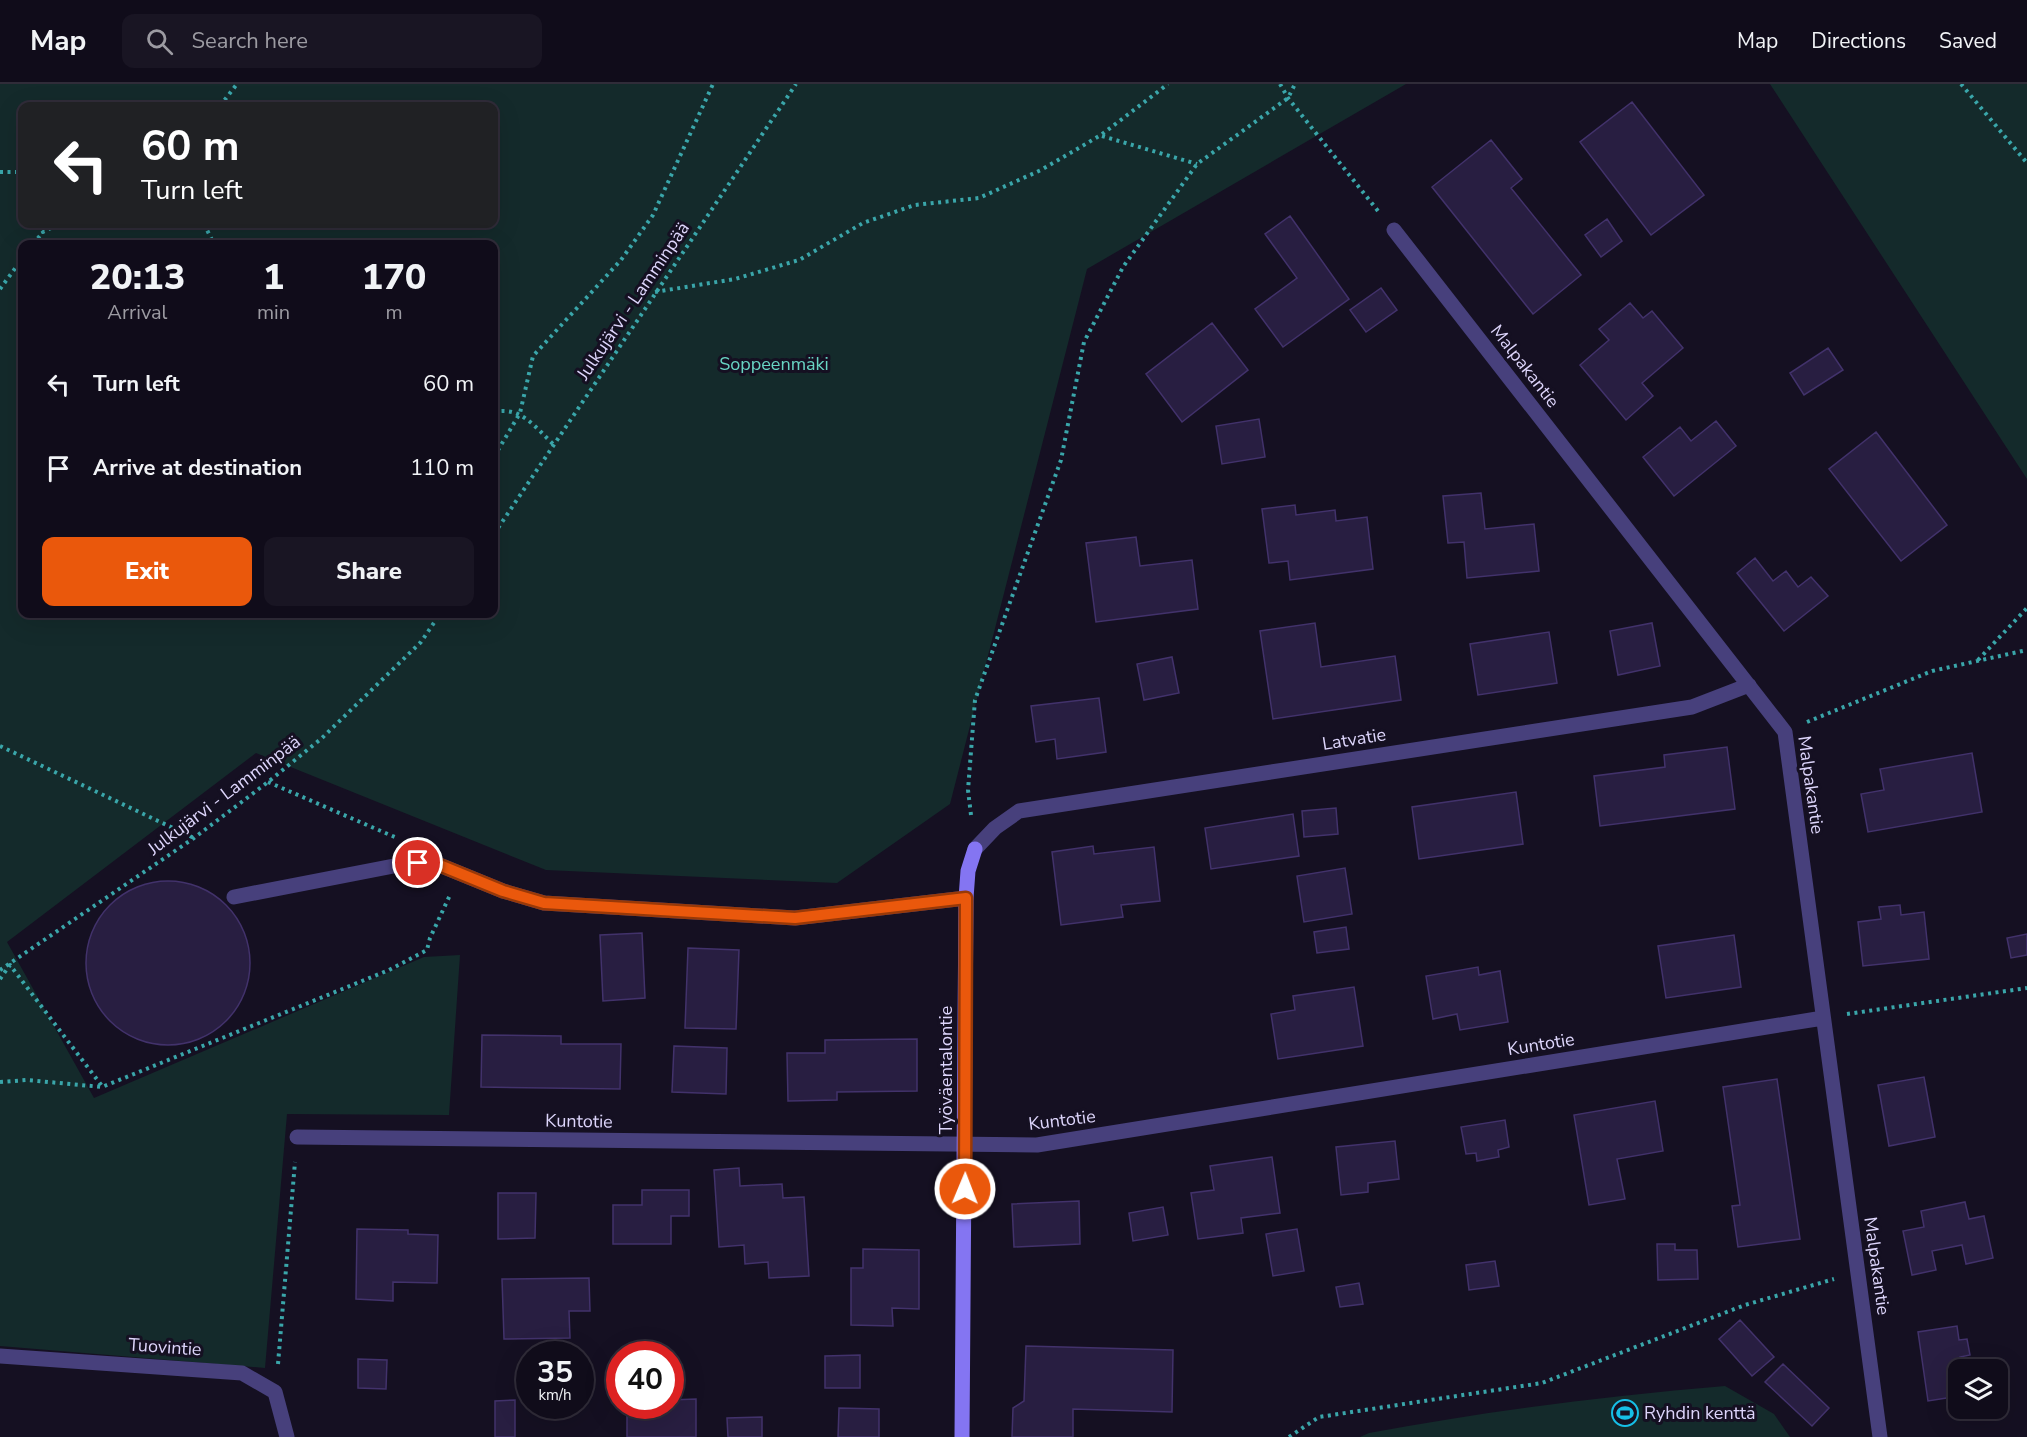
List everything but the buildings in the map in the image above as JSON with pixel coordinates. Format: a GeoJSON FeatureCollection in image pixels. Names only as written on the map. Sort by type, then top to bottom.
{"type":"FeatureCollection","features":[{"type":"Feature","properties":{"kind":"street","name":"Malpakantie"},"geometry":{"type":"LineString","coordinates":[[1394,230],[1785,732],[1880,1437]]}},
{"type":"Feature","properties":{"kind":"street","name":"Latvatie"},"geometry":{"type":"LineString","coordinates":[[975,849],[995,828],[1018,811],[1692,707],[1749,685]]}},
{"type":"Feature","properties":{"kind":"street","name":"Työväentalontie"},"geometry":{"type":"LineString","coordinates":[[962,1437],[966,898],[968,871],[975,849]]}},
{"type":"Feature","properties":{"kind":"street"},"geometry":{"type":"LineString","coordinates":[[234,897],[404,864],[432,862],[503,891],[544,903],[795,918],[966,898]]}},
{"type":"Feature","properties":{"kind":"street","name":"Kuntotie"},"geometry":{"type":"LineString","coordinates":[[297,1137],[1037,1145],[1823,1018]]}},
{"type":"Feature","properties":{"kind":"street","name":"Tuovintie"},"geometry":{"type":"LineString","coordinates":[[0,1356],[242,1373],[275,1392]]}},
{"type":"Feature","properties":{"kind":"street"},"geometry":{"type":"LineString","coordinates":[[275,1392],[287,1437]]}},
{"type":"Feature","properties":{"kind":"path"},"geometry":{"type":"LineString","coordinates":[[223,102],[237,84]]}},
{"type":"Feature","properties":{"kind":"path"},"geometry":{"type":"LineString","coordinates":[[498,450],[520,413],[533,356],[621,260],[653,215],[713,84]]}},
{"type":"Feature","properties":{"kind":"path","name":"Julkujärvi - Lamminpää"},"geometry":{"type":"LineString","coordinates":[[498,528],[796,84]]}},
{"type":"Feature","properties":{"kind":"path"},"geometry":{"type":"LineString","coordinates":[[655,292],[735,279],[799,260],[863,223],[915,205],[979,198],[1041,171],[1101,135],[1167,84]]}},
{"type":"Feature","properties":{"kind":"path"},"geometry":{"type":"LineString","coordinates":[[1280,84],[1288,98],[1394,230]]}},
{"type":"Feature","properties":{"kind":"path"},"geometry":{"type":"LineString","coordinates":[[975,849],[968,790],[975,700],[1061,460],[1084,342],[1123,267],[1197,164],[1288,98],[1295,84]]}},
{"type":"Feature","properties":{"kind":"path"},"geometry":{"type":"LineString","coordinates":[[1961,84],[2027,162]]}},
{"type":"Feature","properties":{"kind":"path"},"geometry":{"type":"LineString","coordinates":[[1101,135],[1197,164]]}},
{"type":"Feature","properties":{"kind":"path"},"geometry":{"type":"LineString","coordinates":[[0,172],[16,171],[18,176]]}},
{"type":"Feature","properties":{"kind":"path"},"geometry":{"type":"LineString","coordinates":[[41,228],[43,232]]}},
{"type":"Feature","properties":{"kind":"path"},"geometry":{"type":"LineString","coordinates":[[36,240],[43,232],[51,228]]}},
{"type":"Feature","properties":{"kind":"path"},"geometry":{"type":"LineString","coordinates":[[0,289],[18,264]]}},
{"type":"Feature","properties":{"kind":"path"},"geometry":{"type":"LineString","coordinates":[[498,411],[520,413],[554,445]]}},
{"type":"Feature","properties":{"kind":"path"},"geometry":{"type":"LineString","coordinates":[[1978,661],[2027,608]]}},
{"type":"Feature","properties":{"kind":"path","name":"Julkujärvi - Lamminpää"},"geometry":{"type":"LineString","coordinates":[[0,970],[194,838],[268,782],[322,738],[421,642],[437,618]]}},
{"type":"Feature","properties":{"kind":"path"},"geometry":{"type":"LineString","coordinates":[[1785,732],[1932,671],[2027,650]]}},
{"type":"Feature","properties":{"kind":"path"},"geometry":{"type":"LineString","coordinates":[[0,746],[194,838]]}},
{"type":"Feature","properties":{"kind":"path"},"geometry":{"type":"LineString","coordinates":[[268,782],[404,841],[432,862]]}},
{"type":"Feature","properties":{"kind":"path"},"geometry":{"type":"LineString","coordinates":[[0,1082],[27,1080],[102,1086],[421,955],[427,950],[430,938],[461,873]]}},
{"type":"Feature","properties":{"kind":"path"},"geometry":{"type":"LineString","coordinates":[[0,980],[10,965],[102,1086]]}},
{"type":"Feature","properties":{"kind":"path"},"geometry":{"type":"LineString","coordinates":[[1823,1018],[2027,988]]}},
{"type":"Feature","properties":{"kind":"path"},"geometry":{"type":"LineString","coordinates":[[275,1392],[287,1275],[297,1137]]}},
{"type":"Feature","properties":{"kind":"path"},"geometry":{"type":"LineString","coordinates":[[1289,1437],[1319,1417],[1542,1383],[1745,1305],[1858,1272]]}},
{"type":"Feature","properties":{"kind":"green space","name":"Soppeenmäki"},"geometry":{"type":"Polygon","coordinates":[[[0,84],[1406,84],[1087,269],[950,804],[837,883],[546,870],[256,753],[7,942],[94,1098],[424,957],[460,955],[449,1115],[287,1114],[265,1368],[0,1346],[0,84]]]}},
{"type":"Feature","properties":{"kind":"green space"},"geometry":{"type":"Polygon","coordinates":[[[1770,84],[2027,84],[2027,479],[1770,84]]]}},
{"type":"Feature","properties":{"kind":"green space","name":"Ryhdin kenttä"},"geometry":{"type":"Polygon","coordinates":[[[1725,1386],[1774,1414],[1790,1437],[1360,1437],[1369,1433],[1502,1411],[1635,1394],[1725,1386]]]}},
{"type":"Feature","properties":{"kind":"place","name":"Ryhdin kenttä"},"geometry":{"type":"Point","coordinates":[1625,1413]}},
{"type":"Feature","properties":{"kind":"route"},"geometry":{"type":"LineString","coordinates":[[418,863],[432,862],[503,891],[544,903],[795,918],[966,898],[965,1189]]}}]}
